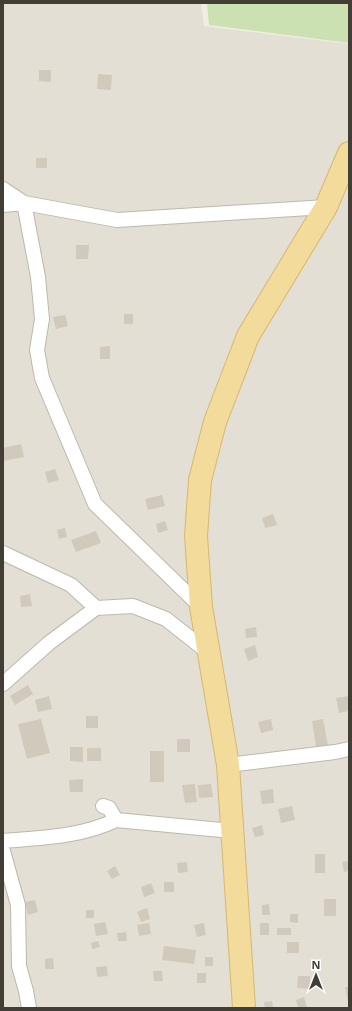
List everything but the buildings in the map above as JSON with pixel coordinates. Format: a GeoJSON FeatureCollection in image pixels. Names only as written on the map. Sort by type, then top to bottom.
{"type":"FeatureCollection","features":[{"type":"Feature","properties":{"kind":"main road"},"geometry":{"type":"LineString","coordinates":[[244,1008],[228,765],[201,607],[196,536],[200,480],[215,422],[248,336],[326,207],[349,153]]}},
{"type":"Feature","properties":{"kind":"street"},"geometry":{"type":"LineString","coordinates":[[3,189],[24,203],[38,277],[42,319],[37,350],[42,378],[95,504],[201,607]]}},
{"type":"Feature","properties":{"kind":"street"},"geometry":{"type":"LineString","coordinates":[[3,205],[24,203],[117,220],[326,207]]}},
{"type":"Feature","properties":{"kind":"street"},"geometry":{"type":"LineString","coordinates":[[3,553],[71,585],[96,608]]}},
{"type":"Feature","properties":{"kind":"street"},"geometry":{"type":"LineString","coordinates":[[3,684],[49,643],[96,608],[133,606],[166,619],[209,653]]}},
{"type":"Feature","properties":{"kind":"street"},"geometry":{"type":"LineString","coordinates":[[228,765],[349,749]]}},
{"type":"Feature","properties":{"kind":"street"},"geometry":{"type":"LineString","coordinates":[[103,806],[109,808],[116,820]]}},
{"type":"Feature","properties":{"kind":"street"},"geometry":{"type":"LineString","coordinates":[[3,841],[61,836],[103,826],[116,820],[232,831]]}},
{"type":"Feature","properties":{"kind":"street"},"geometry":{"type":"LineString","coordinates":[[3,851],[18,905],[19,966],[29,1008]]}},
{"type":"Feature","properties":{"kind":"shaded area"},"geometry":{"type":"Polygon","coordinates":[[[3,3],[201,3],[204,26],[349,44],[349,1008],[3,1008],[3,3]]]}},
{"type":"Feature","properties":{"kind":"green space"},"geometry":{"type":"Polygon","coordinates":[[[207,3],[349,3],[349,43],[209,25],[207,3]]]}}]}
